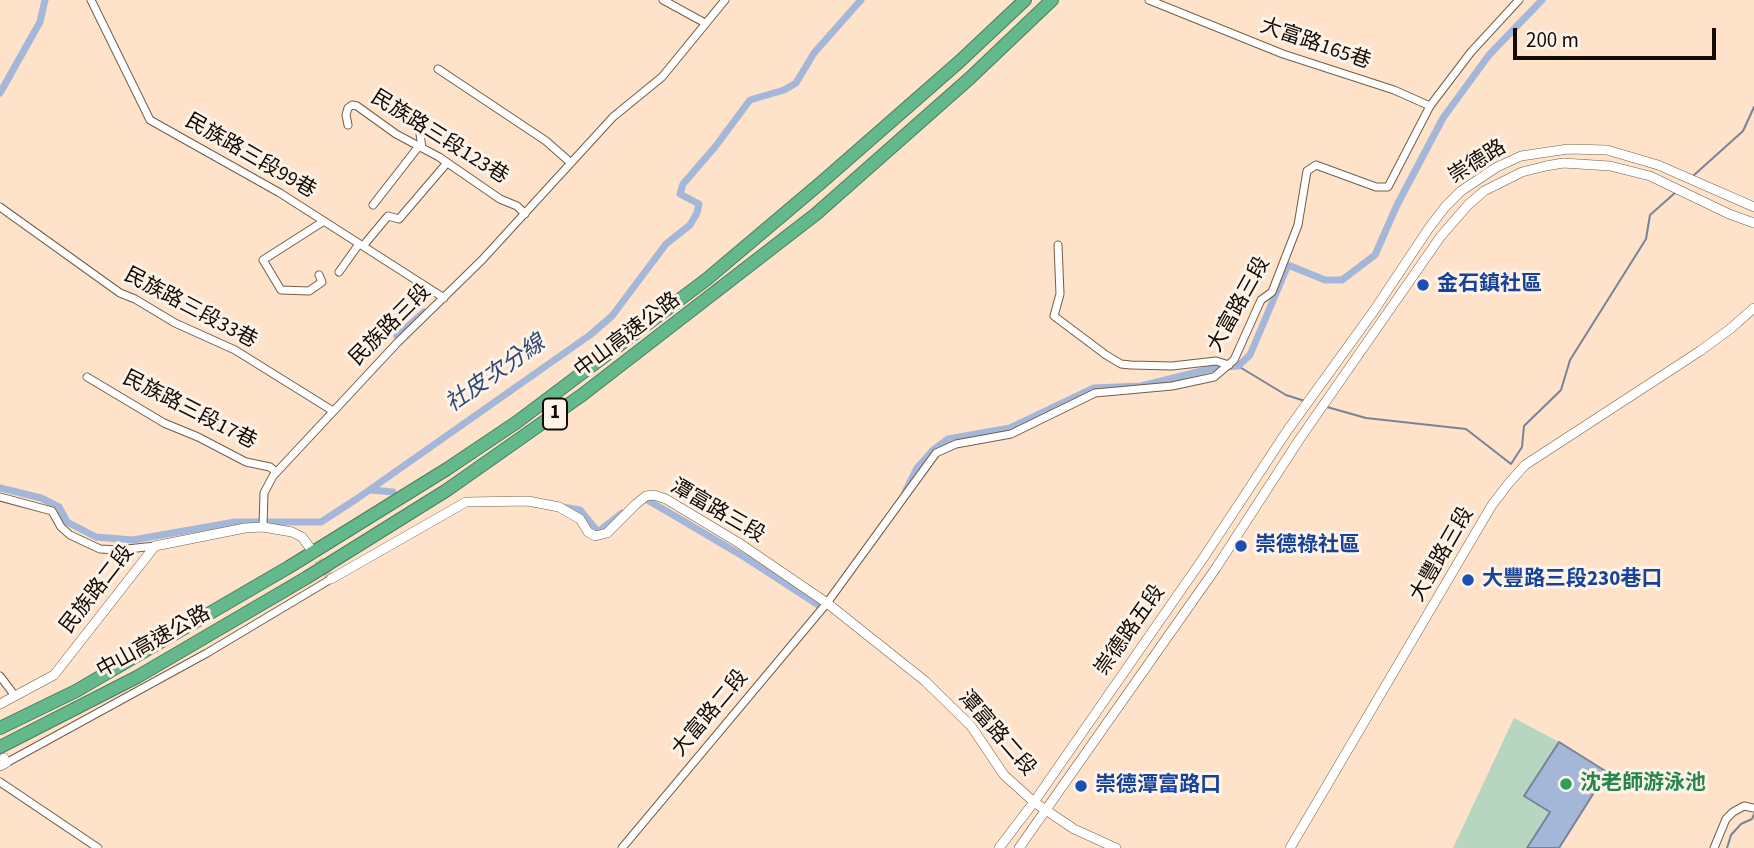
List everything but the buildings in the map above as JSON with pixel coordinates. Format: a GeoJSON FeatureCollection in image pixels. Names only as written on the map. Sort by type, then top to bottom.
{"type":"FeatureCollection","features":[{"type":"Feature","properties":{"kind":"highway","name":"中山高速公路"},"geometry":{"type":"LineString","coordinates":[[0,728],[76,691],[289,567],[517,422],[728,261],[959,62],[1025,0]]}},
{"type":"Feature","properties":{"kind":"highway","name":"中山高速公路"},"geometry":{"type":"LineString","coordinates":[[3,758],[306,578],[446,490],[582,395],[816,214],[942,103],[1052,0]]}},
{"type":"Feature","properties":{"kind":"street","name":"民族路三段99巷"},"geometry":{"type":"LineString","coordinates":[[90,0],[150,120],[280,193],[444,298]]}},
{"type":"Feature","properties":{"kind":"street"},"geometry":{"type":"LineString","coordinates":[[663,0],[705,23]]}},
{"type":"Feature","properties":{"kind":"street","name":"民族路三段"},"geometry":{"type":"LineString","coordinates":[[263,523],[266,486],[276,472],[398,342],[525,214],[613,117],[662,77],[725,0]]}},
{"type":"Feature","properties":{"kind":"street","name":"大富路165巷"},"geometry":{"type":"LineString","coordinates":[[1149,0],[1275,51],[1394,90],[1430,106]]}},
{"type":"Feature","properties":{"kind":"street","name":"大富路三段"},"geometry":{"type":"LineString","coordinates":[[827,603],[936,453],[956,444],[1010,434],[1095,393],[1172,386],[1214,377],[1229,365],[1234,360],[1261,300],[1272,292],[1282,268],[1298,225],[1307,171],[1316,165],[1376,187],[1388,187],[1430,106],[1471,51],[1519,0]]}},
{"type":"Feature","properties":{"kind":"street"},"geometry":{"type":"LineString","coordinates":[[439,69],[546,141],[571,163]]}},
{"type":"Feature","properties":{"kind":"street","name":"民族路三段123巷"},"geometry":{"type":"LineString","coordinates":[[348,125],[348,108],[357,106],[396,134],[421,147],[500,199],[517,206],[525,214]]}},
{"type":"Feature","properties":{"kind":"street"},"geometry":{"type":"LineString","coordinates":[[373,205],[421,147],[417,112]]}},
{"type":"Feature","properties":{"kind":"street","name":"崇德路"},"geometry":{"type":"LineString","coordinates":[[1287,431],[1445,207],[1461,191],[1497,167],[1521,156],[1546,151],[1607,150],[1658,165],[1754,207]]}},
{"type":"Feature","properties":{"kind":"street","name":"崇德路"},"geometry":{"type":"LineString","coordinates":[[1300,440],[1441,236],[1468,205],[1492,186],[1522,172],[1563,163],[1610,166],[1650,176],[1754,223]]}},
{"type":"Feature","properties":{"kind":"street"},"geometry":{"type":"LineString","coordinates":[[339,271],[388,216],[399,219],[446,164]]}},
{"type":"Feature","properties":{"kind":"street","name":"民族路三段33巷"},"geometry":{"type":"LineString","coordinates":[[0,207],[120,293],[175,323],[235,350],[333,411]]}},
{"type":"Feature","properties":{"kind":"street"},"geometry":{"type":"LineString","coordinates":[[319,275],[322,282],[309,291],[281,290],[263,260],[324,221]]}},
{"type":"Feature","properties":{"kind":"street"},"geometry":{"type":"LineString","coordinates":[[1058,245],[1060,294],[1054,316],[1106,355],[1121,364],[1131,365],[1172,366],[1216,361],[1229,365]]}},
{"type":"Feature","properties":{"kind":"street","name":"大豐路三段"},"geometry":{"type":"LineString","coordinates":[[1290,848],[1492,505],[1525,464],[1700,351],[1754,308]]}},
{"type":"Feature","properties":{"kind":"street","name":"民族路三段17巷"},"geometry":{"type":"LineString","coordinates":[[87,377],[164,423],[198,436],[246,462],[270,467],[276,472]]}},
{"type":"Feature","properties":{"kind":"street","name":"崇德路五段"},"geometry":{"type":"LineString","coordinates":[[999,848],[1034,802],[1204,557],[1287,431]]}},
{"type":"Feature","properties":{"kind":"street","name":"崇德路五段"},"geometry":{"type":"LineString","coordinates":[[1019,848],[1216,568],[1300,440]]}},
{"type":"Feature","properties":{"kind":"street","name":"潭富路三段"},"geometry":{"type":"LineString","coordinates":[[331,579],[466,502],[528,501],[559,507],[580,519],[588,532],[595,536],[607,533],[646,496],[654,495],[666,499],[749,549],[827,603]]}},
{"type":"Feature","properties":{"kind":"street"},"geometry":{"type":"LineString","coordinates":[[0,497],[52,511],[61,527],[70,535],[100,549],[155,546]]}},
{"type":"Feature","properties":{"kind":"street"},"geometry":{"type":"LineString","coordinates":[[263,523],[302,537],[310,548]]}},
{"type":"Feature","properties":{"kind":"street","name":"民族路二段"},"geometry":{"type":"LineString","coordinates":[[0,705],[54,675],[155,546],[263,523]]}},
{"type":"Feature","properties":{"kind":"street"},"geometry":{"type":"LineString","coordinates":[[3,758],[207,653],[331,579]]}},
{"type":"Feature","properties":{"kind":"street","name":"潭富路二段"},"geometry":{"type":"LineString","coordinates":[[827,603],[925,681],[971,726],[1004,775],[1034,802],[1074,829],[1116,848]]}},
{"type":"Feature","properties":{"kind":"street","name":"大富路二段"},"geometry":{"type":"LineString","coordinates":[[622,848],[827,603]]}},
{"type":"Feature","properties":{"kind":"street"},"geometry":{"type":"LineString","coordinates":[[0,676],[15,696]]}},
{"type":"Feature","properties":{"kind":"street"},"geometry":{"type":"LineString","coordinates":[[0,782],[98,848]]}},
{"type":"Feature","properties":{"kind":"street"},"geometry":{"type":"LineString","coordinates":[[1714,848],[1726,819],[1733,811],[1744,806],[1754,808]]}},
{"type":"Feature","properties":{"kind":"green space"},"geometry":{"type":"Polygon","coordinates":[[[1514,718],[1559,742],[1524,796],[1550,812],[1527,848],[1453,848],[1514,718]]]}},
{"type":"Feature","properties":{"kind":"water","name":"沈老師游泳池"},"geometry":{"type":"Polygon","coordinates":[[[1559,742],[1607,772],[1559,848],[1527,848],[1550,812],[1524,796],[1559,742]]]}},
{"type":"Feature","properties":{"kind":"waterway"},"geometry":{"type":"LineString","coordinates":[[0,93],[40,22],[45,0]]}},
{"type":"Feature","properties":{"kind":"waterway","name":"社皮次分線"},"geometry":{"type":"LineString","coordinates":[[0,488],[41,498],[59,507],[67,522],[96,537],[133,540],[235,522],[321,522],[590,335],[612,316],[666,244],[690,225],[697,213],[699,204],[680,194],[683,184],[750,100],[784,90],[796,83],[814,53],[861,0]]}},
{"type":"Feature","properties":{"kind":"waterway"},"geometry":{"type":"LineString","coordinates":[[905,492],[917,468],[933,450],[948,439],[1010,428],[1094,388],[1141,386],[1214,368],[1238,366],[1250,355],[1288,265],[1325,280],[1342,280],[1375,255],[1397,205],[1443,118],[1489,55],[1542,0]]}},
{"type":"Feature","properties":{"kind":"waterway"},"geometry":{"type":"LineString","coordinates":[[1693,176],[1743,131],[1754,107]]}},
{"type":"Feature","properties":{"kind":"waterway"},"geometry":{"type":"LineString","coordinates":[[1327,407],[1366,418],[1466,429],[1511,464],[1522,447],[1524,426],[1561,390],[1570,360],[1646,239],[1650,215],[1676,192]]}},
{"type":"Feature","properties":{"kind":"waterway"},"geometry":{"type":"LineString","coordinates":[[397,336],[424,312]]}},
{"type":"Feature","properties":{"kind":"waterway"},"geometry":{"type":"LineString","coordinates":[[1238,366],[1286,395],[1305,401]]}},
{"type":"Feature","properties":{"kind":"waterway"},"geometry":{"type":"LineString","coordinates":[[371,490],[393,492]]}},
{"type":"Feature","properties":{"kind":"waterway"},"geometry":{"type":"LineString","coordinates":[[640,501],[644,498],[746,558],[823,608],[826,605]]}},
{"type":"Feature","properties":{"kind":"waterway"},"geometry":{"type":"LineString","coordinates":[[563,507],[580,510],[598,532],[622,513]]}},
{"type":"Feature","properties":{"kind":"waterway"},"geometry":{"type":"LineString","coordinates":[[1727,848],[1731,835],[1741,824],[1752,819],[1754,814]]}},
{"type":"Feature","properties":{"kind":"tunnel"},"geometry":{"type":"LineString","coordinates":[[311,549],[331,579]]}},
{"type":"Feature","properties":{"kind":"place","name":"金石鎮社區"},"geometry":{"type":"Point","coordinates":[1423,285]}},
{"type":"Feature","properties":{"kind":"place","name":"崇德祿社區"},"geometry":{"type":"Point","coordinates":[1241,546]}},
{"type":"Feature","properties":{"kind":"place","name":"大豐路三段230巷口"},"geometry":{"type":"Point","coordinates":[1468,580]}},
{"type":"Feature","properties":{"kind":"place","name":"沈老師游泳池"},"geometry":{"type":"Point","coordinates":[1566,784]}},
{"type":"Feature","properties":{"kind":"place","name":"崇德潭富路口"},"geometry":{"type":"Point","coordinates":[1081,786]}}]}
